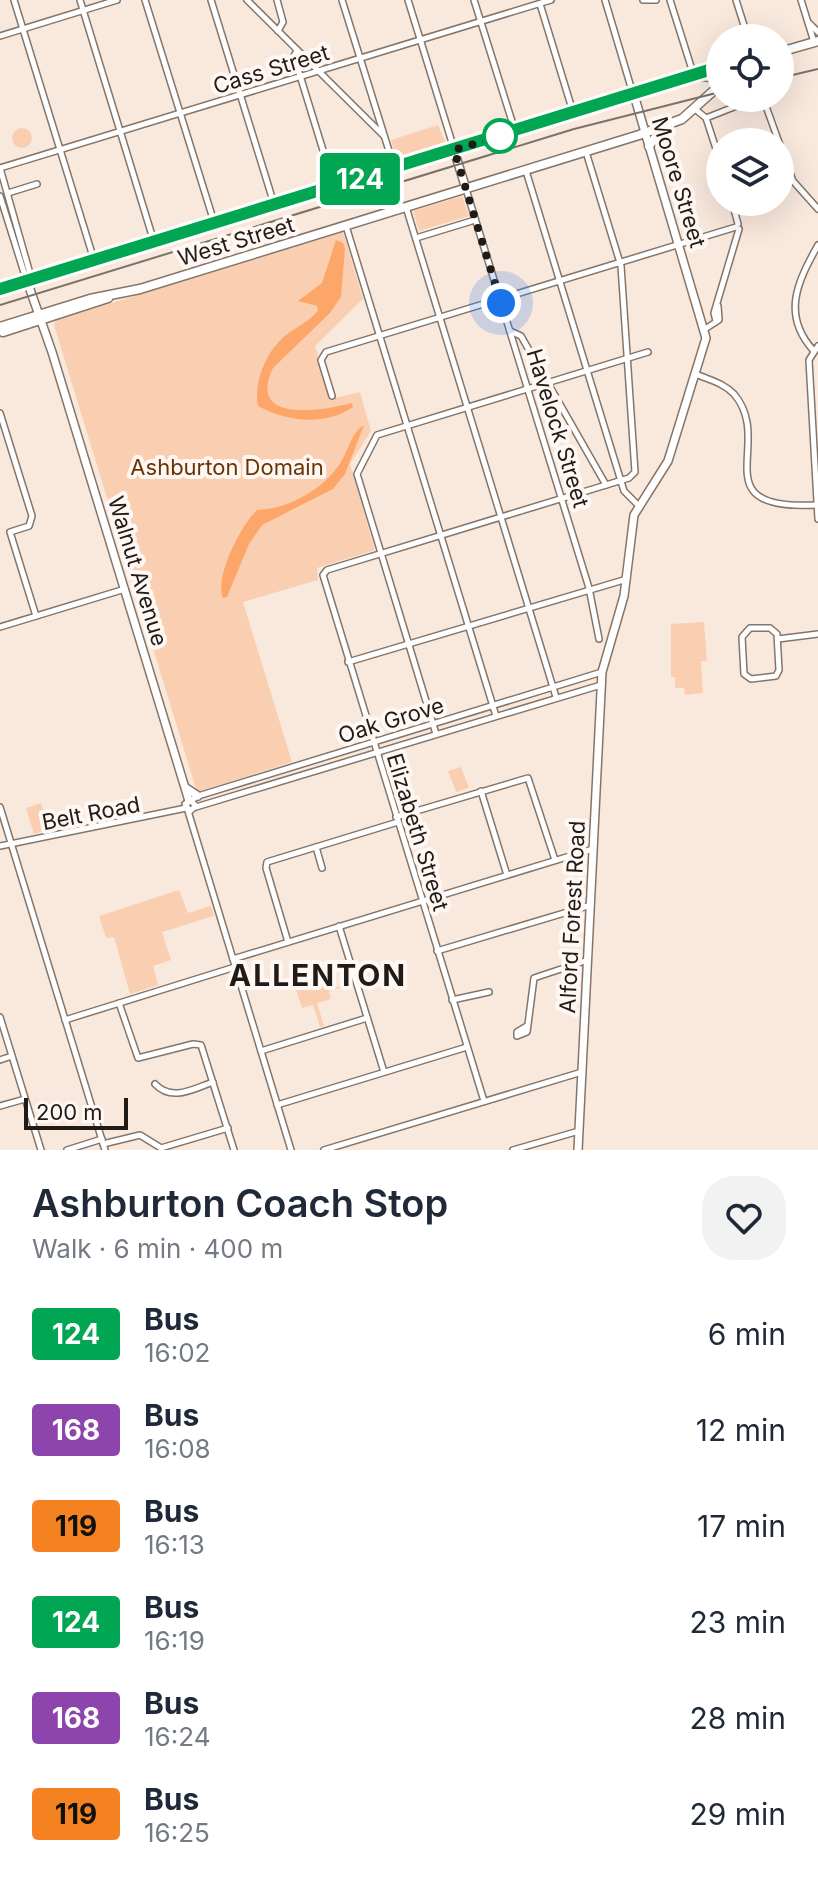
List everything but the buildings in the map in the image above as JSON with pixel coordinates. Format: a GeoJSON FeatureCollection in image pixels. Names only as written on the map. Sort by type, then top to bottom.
{"type":"FeatureCollection","features":[{"type":"Feature","properties":{"kind":"highway"},"geometry":{"type":"LineString","coordinates":[[794,48],[816,42]]}},
{"type":"Feature","properties":{"kind":"highway","name":"West Street"},"geometry":{"type":"LineString","coordinates":[[0,330],[645,133],[695,109],[706,98]]}},
{"type":"Feature","properties":{"kind":"highway"},"geometry":{"type":"LineString","coordinates":[[649,146],[662,127]]}},
{"type":"Feature","properties":{"kind":"main road"},"geometry":{"type":"LineString","coordinates":[[1,289],[706,71]]}},
{"type":"Feature","properties":{"kind":"main road"},"geometry":{"type":"LineString","coordinates":[[696,76],[706,76]]}},
{"type":"Feature","properties":{"kind":"main road","name":"Moore Street"},"geometry":{"type":"LineString","coordinates":[[634,95],[705,329]]}},
{"type":"Feature","properties":{"kind":"main road","name":"Havelock Street"},"geometry":{"type":"LineString","coordinates":[[454,150],[466,189]]}},
{"type":"Feature","properties":{"kind":"main road","name":"Walnut Avenue"},"geometry":{"type":"LineString","coordinates":[[29,280],[191,804]]}},
{"type":"Feature","properties":{"kind":"main road"},"geometry":{"type":"LineString","coordinates":[[638,505],[668,461],[696,374],[705,329]]}},
{"type":"Feature","properties":{"kind":"main road","name":"Alford Forest Road"},"geometry":{"type":"LineString","coordinates":[[578,1150],[602,672],[628,579],[631,529],[638,505]]}},
{"type":"Feature","properties":{"kind":"street"},"geometry":{"type":"LineString","coordinates":[[14,0],[94,260]]}},
{"type":"Feature","properties":{"kind":"street"},"geometry":{"type":"LineString","coordinates":[[80,0],[154,242]]}},
{"type":"Feature","properties":{"kind":"street"},"geometry":{"type":"LineString","coordinates":[[0,36],[84,13],[117,0]]}},
{"type":"Feature","properties":{"kind":"street"},"geometry":{"type":"LineString","coordinates":[[145,0],[214,223]]}},
{"type":"Feature","properties":{"kind":"street"},"geometry":{"type":"LineString","coordinates":[[211,0],[274,205]]}},
{"type":"Feature","properties":{"kind":"street"},"geometry":{"type":"LineString","coordinates":[[247,0],[384,136]]}},
{"type":"Feature","properties":{"kind":"street"},"geometry":{"type":"LineString","coordinates":[[277,0],[283,22],[278,31]]}},
{"type":"Feature","properties":{"kind":"street"},"geometry":{"type":"LineString","coordinates":[[342,0],[374,115],[394,168]]}},
{"type":"Feature","properties":{"kind":"street","name":"Havelock Street"},"geometry":{"type":"LineString","coordinates":[[408,0],[454,150]]}},
{"type":"Feature","properties":{"kind":"street"},"geometry":{"type":"LineString","coordinates":[[474,0],[515,131]]}},
{"type":"Feature","properties":{"kind":"street","name":"Cass Street"},"geometry":{"type":"LineString","coordinates":[[0,168],[551,0]]}},
{"type":"Feature","properties":{"kind":"street","name":"Moore Street"},"geometry":{"type":"LineString","coordinates":[[605,0],[634,95]]}},
{"type":"Feature","properties":{"kind":"street"},"geometry":{"type":"LineString","coordinates":[[643,0],[656,0]]}},
{"type":"Feature","properties":{"kind":"street"},"geometry":{"type":"LineString","coordinates":[[670,0],[696,76]]}},
{"type":"Feature","properties":{"kind":"street"},"geometry":{"type":"LineString","coordinates":[[736,0],[744,24]]}},
{"type":"Feature","properties":{"kind":"street"},"geometry":{"type":"LineString","coordinates":[[801,0],[816,42]]}},
{"type":"Feature","properties":{"kind":"street"},"geometry":{"type":"LineString","coordinates":[[540,2],[573,113]]}},
{"type":"Feature","properties":{"kind":"street"},"geometry":{"type":"LineString","coordinates":[[808,22],[818,32]]}},
{"type":"Feature","properties":{"kind":"street"},"geometry":{"type":"LineString","coordinates":[[297,50],[294,56],[334,187]]}},
{"type":"Feature","properties":{"kind":"street"},"geometry":{"type":"LineString","coordinates":[[695,109],[706,118],[709,128]]}},
{"type":"Feature","properties":{"kind":"street"},"geometry":{"type":"LineString","coordinates":[[706,118],[721,112]]}},
{"type":"Feature","properties":{"kind":"street"},"geometry":{"type":"LineString","coordinates":[[768,112],[793,181],[818,209]]}},
{"type":"Feature","properties":{"kind":"street"},"geometry":{"type":"LineString","coordinates":[[361,113],[374,115]]}},
{"type":"Feature","properties":{"kind":"street"},"geometry":{"type":"LineString","coordinates":[[369,124],[374,115]]}},
{"type":"Feature","properties":{"kind":"street"},"geometry":{"type":"LineString","coordinates":[[381,554],[632,476],[635,468],[620,262],[586,152]]}},
{"type":"Feature","properties":{"kind":"street","name":"Walnut Avenue"},"geometry":{"type":"LineString","coordinates":[[0,168],[22,240],[29,280]]}},
{"type":"Feature","properties":{"kind":"street"},"geometry":{"type":"LineString","coordinates":[[526,171],[626,496],[638,505]]}},
{"type":"Feature","properties":{"kind":"street"},"geometry":{"type":"LineString","coordinates":[[8,193],[37,184]]}},
{"type":"Feature","properties":{"kind":"street","name":"Havelock Street"},"geometry":{"type":"LineString","coordinates":[[466,189],[589,588],[599,639]]}},
{"type":"Feature","properties":{"kind":"street","name":"Walnut Avenue"},"geometry":{"type":"LineString","coordinates":[[0,196],[13,243],[29,280]]}},
{"type":"Feature","properties":{"kind":"street"},"geometry":{"type":"LineString","coordinates":[[406,207],[556,697]]}},
{"type":"Feature","properties":{"kind":"street"},"geometry":{"type":"LineString","coordinates":[[705,329],[720,317],[717,305],[738,226],[736,216]]}},
{"type":"Feature","properties":{"kind":"street"},"geometry":{"type":"LineString","coordinates":[[416,238],[475,220]]}},
{"type":"Feature","properties":{"kind":"street"},"geometry":{"type":"LineString","coordinates":[[346,226],[496,716]]}},
{"type":"Feature","properties":{"kind":"street"},"geometry":{"type":"LineString","coordinates":[[332,396],[322,353],[738,226]]}},
{"type":"Feature","properties":{"kind":"street"},"geometry":{"type":"LineString","coordinates":[[13,243],[22,240]]}},
{"type":"Feature","properties":{"kind":"street"},"geometry":{"type":"LineString","coordinates":[[818,245],[795,291],[799,327],[815,348],[809,360],[818,519]]}},
{"type":"Feature","properties":{"kind":"street"},"geometry":{"type":"LineString","coordinates":[[509,330],[521,336],[606,485]]}},
{"type":"Feature","properties":{"kind":"street"},"geometry":{"type":"LineString","coordinates":[[436,734],[357,474],[373,439],[648,352]]}},
{"type":"Feature","properties":{"kind":"street"},"geometry":{"type":"LineString","coordinates":[[696,374],[728,388],[740,404],[748,478],[757,495],[777,506],[817,505]]}},
{"type":"Feature","properties":{"kind":"street"},"geometry":{"type":"LineString","coordinates":[[0,413],[32,519],[29,526],[0,535]]}},
{"type":"Feature","properties":{"kind":"street"},"geometry":{"type":"LineString","coordinates":[[10,532],[36,616]]}},
{"type":"Feature","properties":{"kind":"street","name":"Elizabeth Street"},"geometry":{"type":"LineString","coordinates":[[381,554],[324,572],[348,662],[484,1101]]}},
{"type":"Feature","properties":{"kind":"street"},"geometry":{"type":"LineString","coordinates":[[348,662],[589,588],[628,579]]}},
{"type":"Feature","properties":{"kind":"street"},"geometry":{"type":"LineString","coordinates":[[0,627],[125,589]]}},
{"type":"Feature","properties":{"kind":"street"},"geometry":{"type":"LineString","coordinates":[[770,628],[778,639],[778,675],[762,679],[746,677],[744,631],[770,628]]}},
{"type":"Feature","properties":{"kind":"street"},"geometry":{"type":"LineString","coordinates":[[778,639],[818,634]]}},
{"type":"Feature","properties":{"kind":"street","name":"Oak Grove"},"geometry":{"type":"LineString","coordinates":[[191,804],[373,742],[602,672]]}},
{"type":"Feature","properties":{"kind":"street","name":"Oak Grove"},"geometry":{"type":"LineString","coordinates":[[191,804],[376,753],[601,685]]}},
{"type":"Feature","properties":{"kind":"street"},"geometry":{"type":"LineString","coordinates":[[288,942],[266,865],[481,791],[530,779],[555,860]]}},
{"type":"Feature","properties":{"kind":"street"},"geometry":{"type":"LineString","coordinates":[[481,791],[507,875]]}},
{"type":"Feature","properties":{"kind":"street"},"geometry":{"type":"LineString","coordinates":[[191,804],[235,967],[291,1150]]}},
{"type":"Feature","properties":{"kind":"street","name":"Belt Road"},"geometry":{"type":"LineString","coordinates":[[0,846],[191,804]]}},
{"type":"Feature","properties":{"kind":"street"},"geometry":{"type":"LineString","coordinates":[[0,807],[103,1144]]}},
{"type":"Feature","properties":{"kind":"street"},"geometry":{"type":"LineString","coordinates":[[316,847],[322,868]]}},
{"type":"Feature","properties":{"kind":"street"},"geometry":{"type":"LineString","coordinates":[[233,959],[593,849]]}},
{"type":"Feature","properties":{"kind":"street"},"geometry":{"type":"LineString","coordinates":[[437,951],[591,905]]}},
{"type":"Feature","properties":{"kind":"street"},"geometry":{"type":"LineString","coordinates":[[339,926],[384,1072]]}},
{"type":"Feature","properties":{"kind":"street"},"geometry":{"type":"LineString","coordinates":[[527,1026],[531,984],[536,976],[588,960]]}},
{"type":"Feature","properties":{"kind":"street"},"geometry":{"type":"LineString","coordinates":[[65,1020],[235,967]]}},
{"type":"Feature","properties":{"kind":"street"},"geometry":{"type":"LineString","coordinates":[[452,1000],[489,992]]}},
{"type":"Feature","properties":{"kind":"street"},"geometry":{"type":"LineString","coordinates":[[119,1003],[138,1058],[198,1043],[203,1048],[234,1150]]}},
{"type":"Feature","properties":{"kind":"street"},"geometry":{"type":"LineString","coordinates":[[0,1017],[41,1150]]}},
{"type":"Feature","properties":{"kind":"street"},"geometry":{"type":"LineString","coordinates":[[261,1051],[367,1018]]}},
{"type":"Feature","properties":{"kind":"street"},"geometry":{"type":"LineString","coordinates":[[277,1105],[467,1047]]}},
{"type":"Feature","properties":{"kind":"street"},"geometry":{"type":"LineString","coordinates":[[0,1060],[12,1056]]}},
{"type":"Feature","properties":{"kind":"street"},"geometry":{"type":"LineString","coordinates":[[324,1150],[582,1072]]}},
{"type":"Feature","properties":{"kind":"street"},"geometry":{"type":"LineString","coordinates":[[155,1084],[172,1095],[213,1082]]}},
{"type":"Feature","properties":{"kind":"street"},"geometry":{"type":"LineString","coordinates":[[0,1106],[25,1099]]}},
{"type":"Feature","properties":{"kind":"street"},"geometry":{"type":"LineString","coordinates":[[67,1150],[140,1135],[161,1148],[228,1128]]}},
{"type":"Feature","properties":{"kind":"street"},"geometry":{"type":"LineString","coordinates":[[513,1150],[579,1131]]}},
{"type":"Feature","properties":{"kind":"green space"},"geometry":{"type":"Polygon","coordinates":[[[438,125],[447,146],[397,161],[391,140],[438,125]]]}},
{"type":"Feature","properties":{"kind":"green space"},"geometry":{"type":"Polygon","coordinates":[[[22,128],[29,131],[32,138],[29,145],[22,148],[15,145],[12,138],[15,131],[22,128]]]}},
{"type":"Feature","properties":{"kind":"green space"},"geometry":{"type":"Polygon","coordinates":[[[462,196],[469,216],[419,231],[413,211],[462,196]]]}},
{"type":"Feature","properties":{"kind":"green space","name":"Ashburton Domain"},"geometry":{"type":"Polygon","coordinates":[[[343,232],[363,299],[315,346],[331,399],[360,392],[371,431],[350,464],[375,550],[317,568],[318,580],[243,602],[292,762],[197,792],[54,325],[56,320],[343,232]]]}},
{"type":"Feature","properties":{"kind":"green space"},"geometry":{"type":"Polygon","coordinates":[[[704,622],[707,661],[701,661],[703,693],[685,695],[684,688],[675,688],[675,677],[671,677],[671,624],[704,622]]]}},
{"type":"Feature","properties":{"kind":"green space"},"geometry":{"type":"Polygon","coordinates":[[[461,767],[469,788],[456,792],[448,771],[461,767]]]}},
{"type":"Feature","properties":{"kind":"green space"},"geometry":{"type":"Polygon","coordinates":[[[41,803],[49,829],[34,834],[26,808],[41,803]]]}},
{"type":"Feature","properties":{"kind":"green space"},"geometry":{"type":"Polygon","coordinates":[[[179,890],[188,913],[211,906],[214,916],[162,932],[171,960],[153,966],[158,985],[130,994],[114,937],[106,938],[99,916],[179,890]]]}},
{"type":"Feature","properties":{"kind":"green space"},"geometry":{"type":"Polygon","coordinates":[[[325,980],[328,989],[353,984],[329,991],[331,999],[317,1003],[324,1026],[320,1027],[313,1005],[302,1008],[296,989],[325,980]]]}},
{"type":"Feature","properties":{"kind":"shaded area"},"geometry":{"type":"Polygon","coordinates":[[[336,240],[343,243],[345,248],[341,297],[330,313],[273,368],[268,386],[270,398],[279,406],[292,410],[352,403],[353,407],[318,419],[281,416],[258,406],[258,387],[263,367],[279,341],[318,311],[317,306],[298,301],[322,283],[336,240]]]}},
{"type":"Feature","properties":{"kind":"shaded area"},"geometry":{"type":"Polygon","coordinates":[[[364,425],[345,474],[333,489],[262,525],[249,544],[227,597],[223,598],[222,578],[226,565],[251,517],[257,510],[281,506],[305,496],[325,481],[364,425]]]}},
{"type":"Feature","properties":{"kind":"railway"},"geometry":{"type":"LineString","coordinates":[[794,75],[818,69]]}},
{"type":"Feature","properties":{"kind":"railway"},"geometry":{"type":"LineString","coordinates":[[0,305],[574,129],[706,96]]}},
{"type":"Feature","properties":{"kind":"bus line","name":"124"},"geometry":{"type":"LineString","coordinates":[[0,289],[53,270],[63,270],[706,71]]}},
{"type":"Feature","properties":{"kind":"district","name":"ALLENTON"},"geometry":{"type":"Point","coordinates":[318,976]}},
{"type":"Feature","properties":{"kind":"route"},"geometry":{"type":"LineString","coordinates":[[500,136],[454,150],[501,303]]}}]}
